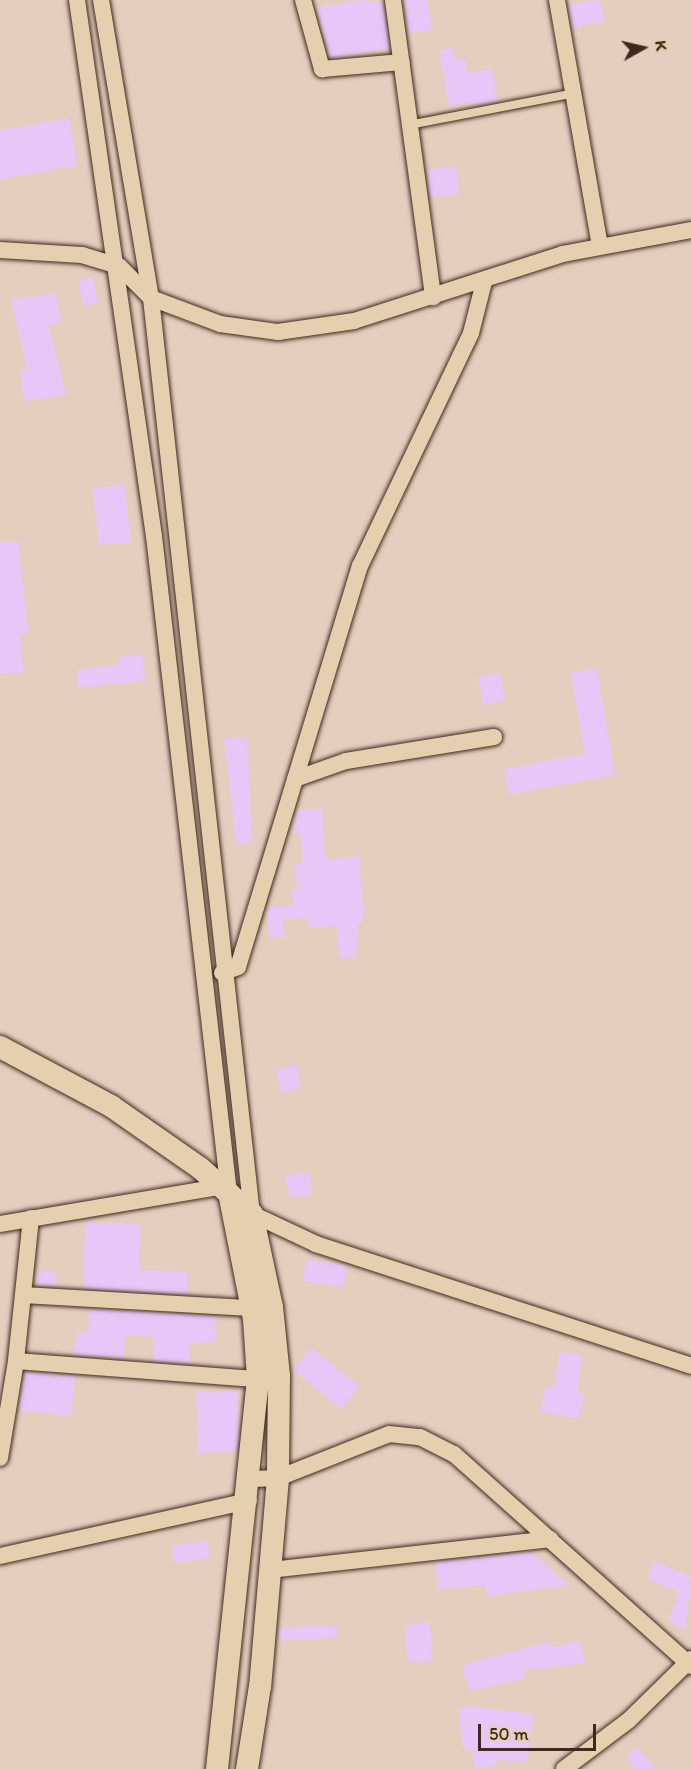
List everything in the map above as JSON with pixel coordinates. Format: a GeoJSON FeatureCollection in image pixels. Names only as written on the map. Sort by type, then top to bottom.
{"type":"FeatureCollection","features":[{"type":"Feature","properties":{"kind":"street"},"geometry":{"type":"LineString","coordinates":[[77,0],[119,266],[224,1190],[251,1308],[258,1379],[252,1479],[217,1769]]}},
{"type":"Feature","properties":{"kind":"street"},"geometry":{"type":"LineString","coordinates":[[101,0],[151,298],[222,973],[252,1214],[272,1307],[279,1376],[278,1479],[247,1769]]}},
{"type":"Feature","properties":{"kind":"street"},"geometry":{"type":"LineString","coordinates":[[303,0],[322,69],[402,62]]}},
{"type":"Feature","properties":{"kind":"street"},"geometry":{"type":"LineString","coordinates":[[393,0],[414,124],[433,297]]}},
{"type":"Feature","properties":{"kind":"street"},"geometry":{"type":"LineString","coordinates":[[557,0],[575,92],[600,246]]}},
{"type":"Feature","properties":{"kind":"street"},"geometry":{"type":"LineString","coordinates":[[0,250],[82,255],[119,266],[151,298],[220,324],[278,332],[354,321],[600,246],[691,230]]}},
{"type":"Feature","properties":{"kind":"street"},"geometry":{"type":"LineString","coordinates":[[222,973],[238,967],[360,566],[471,333],[484,282]]}},
{"type":"Feature","properties":{"kind":"street"},"geometry":{"type":"LineString","coordinates":[[296,779],[346,761],[494,737]]}},
{"type":"Feature","properties":{"kind":"street"},"geometry":{"type":"LineString","coordinates":[[0,1047],[111,1106],[224,1190],[252,1214],[316,1244],[691,1366]]}},
{"type":"Feature","properties":{"kind":"street"},"geometry":{"type":"LineString","coordinates":[[0,1224],[224,1190]]}},
{"type":"Feature","properties":{"kind":"street"},"geometry":{"type":"LineString","coordinates":[[0,1458],[16,1361],[31,1218]]}},
{"type":"Feature","properties":{"kind":"street"},"geometry":{"type":"LineString","coordinates":[[23,1294],[251,1308]]}},
{"type":"Feature","properties":{"kind":"street"},"geometry":{"type":"LineString","coordinates":[[16,1361],[258,1379]]}},
{"type":"Feature","properties":{"kind":"street"},"geometry":{"type":"LineString","coordinates":[[252,1479],[278,1479],[389,1434],[420,1437],[454,1454],[690,1662],[629,1720],[564,1769]]}},
{"type":"Feature","properties":{"kind":"street"},"geometry":{"type":"LineString","coordinates":[[0,1556],[249,1502]]}},
{"type":"Feature","properties":{"kind":"street"},"geometry":{"type":"LineString","coordinates":[[270,1570],[550,1539]]}},
{"type":"Feature","properties":{"kind":"lane"},"geometry":{"type":"LineString","coordinates":[[414,124],[575,92]]}},
{"type":"Feature","properties":{"kind":"building"},"geometry":{"type":"Polygon","coordinates":[[[362,0],[383,3],[389,48],[330,58],[316,7],[362,0]]]}},
{"type":"Feature","properties":{"kind":"building"},"geometry":{"type":"Polygon","coordinates":[[[404,0],[427,0],[432,30],[408,33],[404,0]]]}},
{"type":"Feature","properties":{"kind":"building"},"geometry":{"type":"Polygon","coordinates":[[[600,0],[604,21],[572,28],[568,4],[600,0]]]}},
{"type":"Feature","properties":{"kind":"building"},"geometry":{"type":"Polygon","coordinates":[[[452,48],[454,59],[465,58],[467,73],[492,69],[497,102],[448,105],[439,50],[452,48]]]}},
{"type":"Feature","properties":{"kind":"building"},"geometry":{"type":"Polygon","coordinates":[[[69,118],[77,165],[0,179],[0,130],[69,118]]]}},
{"type":"Feature","properties":{"kind":"building"},"geometry":{"type":"Polygon","coordinates":[[[456,166],[459,194],[430,197],[426,170],[456,166]]]}},
{"type":"Feature","properties":{"kind":"building"},"geometry":{"type":"Polygon","coordinates":[[[93,277],[98,303],[83,306],[78,280],[93,277]]]}},
{"type":"Feature","properties":{"kind":"building"},"geometry":{"type":"Polygon","coordinates":[[[56,293],[60,323],[48,325],[66,395],[24,401],[20,370],[27,369],[11,300],[56,293]]]}},
{"type":"Feature","properties":{"kind":"building"},"geometry":{"type":"Polygon","coordinates":[[[124,484],[131,542],[99,545],[92,488],[124,484]]]}},
{"type":"Feature","properties":{"kind":"building"},"geometry":{"type":"Polygon","coordinates":[[[18,541],[28,633],[20,634],[23,672],[0,674],[0,542],[18,541]]]}},
{"type":"Feature","properties":{"kind":"building"},"geometry":{"type":"Polygon","coordinates":[[[142,654],[145,681],[78,687],[76,670],[120,664],[118,657],[142,654]]]}},
{"type":"Feature","properties":{"kind":"building"},"geometry":{"type":"Polygon","coordinates":[[[596,668],[615,775],[508,794],[504,769],[585,754],[570,672],[596,668]]]}},
{"type":"Feature","properties":{"kind":"building"},"geometry":{"type":"Polygon","coordinates":[[[500,673],[505,700],[483,705],[478,677],[500,673]]]}},
{"type":"Feature","properties":{"kind":"building"},"geometry":{"type":"Polygon","coordinates":[[[247,737],[252,843],[236,843],[224,738],[247,737]]]}},
{"type":"Feature","properties":{"kind":"building"},"geometry":{"type":"Polygon","coordinates":[[[322,808],[325,860],[359,856],[364,922],[358,922],[356,957],[340,959],[336,926],[309,928],[307,918],[283,919],[284,937],[269,938],[267,907],[293,905],[292,890],[298,890],[294,864],[302,863],[300,833],[293,834],[297,810],[322,808]]]}},
{"type":"Feature","properties":{"kind":"building"},"geometry":{"type":"Polygon","coordinates":[[[297,1065],[300,1088],[280,1092],[276,1068],[297,1065]]]}},
{"type":"Feature","properties":{"kind":"building"},"geometry":{"type":"Polygon","coordinates":[[[309,1173],[312,1194],[290,1197],[285,1175],[309,1173]]]}},
{"type":"Feature","properties":{"kind":"building"},"geometry":{"type":"Polygon","coordinates":[[[85,1222],[140,1224],[139,1270],[187,1271],[187,1294],[83,1288],[85,1222]]]}},
{"type":"Feature","properties":{"kind":"building"},"geometry":{"type":"Polygon","coordinates":[[[306,1259],[347,1266],[343,1287],[302,1281],[306,1259]]]}},
{"type":"Feature","properties":{"kind":"building"},"geometry":{"type":"Polygon","coordinates":[[[37,1271],[56,1272],[56,1286],[37,1285],[37,1271]]]}},
{"type":"Feature","properties":{"kind":"building"},"geometry":{"type":"Polygon","coordinates":[[[89,1309],[215,1316],[216,1342],[189,1343],[190,1363],[154,1361],[153,1337],[125,1335],[124,1357],[74,1355],[75,1334],[88,1332],[89,1309]]]}},
{"type":"Feature","properties":{"kind":"building"},"geometry":{"type":"Polygon","coordinates":[[[311,1348],[359,1386],[341,1409],[293,1370],[311,1348]]]}},
{"type":"Feature","properties":{"kind":"building"},"geometry":{"type":"Polygon","coordinates":[[[559,1352],[582,1355],[577,1392],[584,1394],[578,1419],[540,1411],[546,1386],[554,1388],[559,1352]]]}},
{"type":"Feature","properties":{"kind":"building"},"geometry":{"type":"Polygon","coordinates":[[[25,1372],[75,1376],[71,1416],[18,1410],[25,1372]]]}},
{"type":"Feature","properties":{"kind":"building"},"geometry":{"type":"Polygon","coordinates":[[[238,1391],[237,1451],[198,1453],[196,1392],[238,1391]]]}},
{"type":"Feature","properties":{"kind":"building"},"geometry":{"type":"Polygon","coordinates":[[[207,1541],[210,1557],[174,1563],[171,1546],[207,1541]]]}},
{"type":"Feature","properties":{"kind":"building"},"geometry":{"type":"Polygon","coordinates":[[[531,1552],[568,1585],[487,1596],[485,1585],[438,1589],[435,1562],[531,1552]]]}},
{"type":"Feature","properties":{"kind":"building"},"geometry":{"type":"Polygon","coordinates":[[[654,1561],[691,1577],[685,1631],[668,1620],[679,1592],[647,1579],[654,1561]]]}},
{"type":"Feature","properties":{"kind":"building"},"geometry":{"type":"Polygon","coordinates":[[[430,1623],[432,1661],[407,1662],[405,1625],[430,1623]]]}},
{"type":"Feature","properties":{"kind":"building"},"geometry":{"type":"Polygon","coordinates":[[[337,1626],[337,1638],[279,1640],[279,1627],[337,1626]]]}},
{"type":"Feature","properties":{"kind":"building"},"geometry":{"type":"Polygon","coordinates":[[[550,1641],[552,1647],[580,1641],[585,1663],[523,1670],[525,1678],[469,1691],[462,1665],[550,1641]]]}},
{"type":"Feature","properties":{"kind":"building"},"geometry":{"type":"Polygon","coordinates":[[[472,1706],[533,1714],[527,1762],[496,1760],[497,1765],[475,1768],[472,1749],[463,1750],[458,1708],[472,1706]]]}},
{"type":"Feature","properties":{"kind":"building"},"geometry":{"type":"Polygon","coordinates":[[[637,1747],[656,1769],[634,1769],[625,1758],[637,1747]]]}}]}
